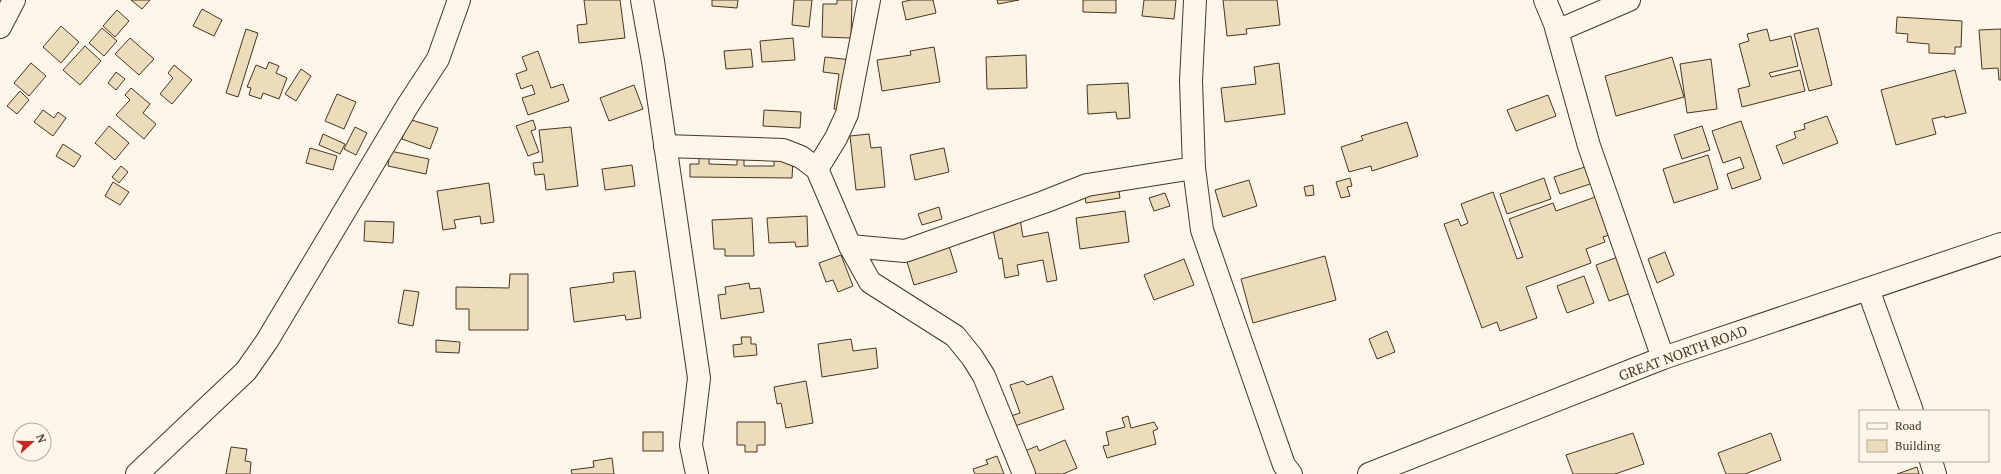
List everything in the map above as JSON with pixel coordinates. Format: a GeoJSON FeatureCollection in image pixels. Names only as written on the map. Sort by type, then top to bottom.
{"type":"FeatureCollection","features":[{"type":"Feature","properties":{"kind":"main road"},"geometry":{"type":"LineString","coordinates":[[0,27],[14,0]]}},
{"type":"Feature","properties":{"kind":"main road"},"geometry":{"type":"LineString","coordinates":[[137,474],[246,371],[259,354],[321,254],[408,105],[438,59],[459,0]]}},
{"type":"Feature","properties":{"kind":"main road"},"geometry":{"type":"LineString","coordinates":[[642,0],[665,146],[698,378],[692,445],[697,474]]}},
{"type":"Feature","properties":{"kind":"main road"},"geometry":{"type":"LineString","coordinates":[[817,169],[836,138],[847,114],[869,0]]}},
{"type":"Feature","properties":{"kind":"main road"},"geometry":{"type":"LineString","coordinates":[[1195,0],[1191,81],[1194,168],[1202,230],[1284,464],[1291,474]]}},
{"type":"Feature","properties":{"kind":"main road"},"geometry":{"type":"LineString","coordinates":[[1545,0],[1557,31],[1589,146],[1663,358]]}},
{"type":"Feature","properties":{"kind":"main road"},"geometry":{"type":"LineString","coordinates":[[1557,31],[1629,0]]}},
{"type":"Feature","properties":{"kind":"main road"},"geometry":{"type":"LineString","coordinates":[[665,146],[783,150],[801,157],[817,169],[850,246],[870,282],[955,336],[964,346],[984,376],[1024,474]]}},
{"type":"Feature","properties":{"kind":"main road"},"geometry":{"type":"LineString","coordinates":[[850,246],[905,251],[1037,205],[1087,185],[1194,168]]}},
{"type":"Feature","properties":{"kind":"main road","name":"GREAT NORTH ROAD"},"geometry":{"type":"LineString","coordinates":[[1369,474],[1663,358],[2001,244]]}},
{"type":"Feature","properties":{"kind":"main road"},"geometry":{"type":"LineString","coordinates":[[1868,289],[1912,410]]}},
{"type":"Feature","properties":{"kind":"main road"},"geometry":{"type":"LineString","coordinates":[[1931,462],[1935,474]]}},
{"type":"Feature","properties":{"kind":"building"},"geometry":{"type":"Polygon","coordinates":[[[131,0],[150,0],[142,9],[131,0]]]}},
{"type":"Feature","properties":{"kind":"building"},"geometry":{"type":"Polygon","coordinates":[[[584,0],[620,0],[625,38],[579,43],[577,25],[587,24],[584,0]]]}},
{"type":"Feature","properties":{"kind":"building"},"geometry":{"type":"Polygon","coordinates":[[[712,0],[738,0],[737,8],[712,6],[712,0]]]}},
{"type":"Feature","properties":{"kind":"building"},"geometry":{"type":"Polygon","coordinates":[[[794,0],[812,0],[809,27],[792,25],[794,0]]]}},
{"type":"Feature","properties":{"kind":"building"},"geometry":{"type":"Polygon","coordinates":[[[837,0],[852,0],[851,38],[822,37],[823,4],[837,4],[837,0]]]}},
{"type":"Feature","properties":{"kind":"building"},"geometry":{"type":"Polygon","coordinates":[[[911,0],[933,0],[936,13],[906,20],[902,2],[911,0]]]}},
{"type":"Feature","properties":{"kind":"building"},"geometry":{"type":"Polygon","coordinates":[[[997,0],[1019,0],[998,4],[997,0]]]}},
{"type":"Feature","properties":{"kind":"building"},"geometry":{"type":"Polygon","coordinates":[[[1083,0],[1116,0],[1116,13],[1083,12],[1083,0]]]}},
{"type":"Feature","properties":{"kind":"building"},"geometry":{"type":"Polygon","coordinates":[[[1144,0],[1176,0],[1174,19],[1142,16],[1144,0]]]}},
{"type":"Feature","properties":{"kind":"building"},"geometry":{"type":"Polygon","coordinates":[[[1223,0],[1277,0],[1280,25],[1246,29],[1247,34],[1227,36],[1223,0]]]}},
{"type":"Feature","properties":{"kind":"building"},"geometry":{"type":"Polygon","coordinates":[[[202,9],[222,20],[214,36],[193,26],[202,9]]]}},
{"type":"Feature","properties":{"kind":"building"},"geometry":{"type":"Polygon","coordinates":[[[117,10],[129,21],[115,37],[103,26],[117,10]]]}},
{"type":"Feature","properties":{"kind":"building"},"geometry":{"type":"Polygon","coordinates":[[[1897,17],[1962,21],[1961,47],[1955,47],[1955,54],[1929,53],[1929,44],[1907,42],[1908,34],[1896,33],[1897,17]]]}},
{"type":"Feature","properties":{"kind":"building"},"geometry":{"type":"Polygon","coordinates":[[[61,26],[79,42],[61,63],[43,47],[61,26]]]}},
{"type":"Feature","properties":{"kind":"building"},"geometry":{"type":"Polygon","coordinates":[[[102,28],[117,41],[104,56],[89,43],[102,28]]]}},
{"type":"Feature","properties":{"kind":"building"},"geometry":{"type":"Polygon","coordinates":[[[1818,28],[1832,85],[1809,91],[1794,34],[1818,28]]]}},
{"type":"Feature","properties":{"kind":"building"},"geometry":{"type":"Polygon","coordinates":[[[246,29],[258,33],[238,97],[226,93],[246,29]]]}},
{"type":"Feature","properties":{"kind":"building"},"geometry":{"type":"Polygon","coordinates":[[[1767,29],[1770,41],[1791,36],[1798,66],[1769,73],[1771,77],[1800,70],[1805,91],[1742,107],[1738,89],[1750,86],[1739,44],[1749,41],[1747,34],[1767,29]]]}},
{"type":"Feature","properties":{"kind":"building"},"geometry":{"type":"Polygon","coordinates":[[[2001,29],[2001,80],[1999,80],[1998,68],[1982,69],[1979,30],[2001,29]]]}},
{"type":"Feature","properties":{"kind":"building"},"geometry":{"type":"Polygon","coordinates":[[[130,38],[154,59],[139,75],[115,54],[130,38]]]}},
{"type":"Feature","properties":{"kind":"building"},"geometry":{"type":"Polygon","coordinates":[[[793,38],[795,60],[762,62],[760,41],[793,38]]]}},
{"type":"Feature","properties":{"kind":"building"},"geometry":{"type":"Polygon","coordinates":[[[85,46],[101,61],[80,85],[63,70],[85,46]]]}},
{"type":"Feature","properties":{"kind":"building"},"geometry":{"type":"Polygon","coordinates":[[[934,47],[940,82],[882,91],[877,60],[911,55],[910,51],[934,47]]]}},
{"type":"Feature","properties":{"kind":"building"},"geometry":{"type":"Polygon","coordinates":[[[751,49],[753,67],[726,69],[724,51],[751,49]]]}},
{"type":"Feature","properties":{"kind":"building"},"geometry":{"type":"Polygon","coordinates":[[[538,51],[551,88],[563,84],[569,101],[528,115],[522,98],[535,94],[532,85],[521,89],[516,74],[527,70],[522,57],[538,51]]]}},
{"type":"Feature","properties":{"kind":"building"},"geometry":{"type":"Polygon","coordinates":[[[1026,55],[1027,88],[987,89],[986,57],[1026,55]]]}},
{"type":"Feature","properties":{"kind":"building"},"geometry":{"type":"Polygon","coordinates":[[[825,57],[851,60],[845,111],[834,109],[839,74],[823,72],[825,57]]]}},
{"type":"Feature","properties":{"kind":"building"},"geometry":{"type":"Polygon","coordinates":[[[1672,57],[1684,97],[1616,116],[1605,76],[1672,57]]]}},
{"type":"Feature","properties":{"kind":"building"},"geometry":{"type":"Polygon","coordinates":[[[1711,59],[1717,109],[1687,113],[1680,64],[1711,59]]]}},
{"type":"Feature","properties":{"kind":"building"},"geometry":{"type":"Polygon","coordinates":[[[269,62],[279,66],[276,73],[287,78],[279,99],[263,93],[261,99],[249,95],[251,88],[247,87],[256,65],[266,69],[269,62]]]}},
{"type":"Feature","properties":{"kind":"building"},"geometry":{"type":"Polygon","coordinates":[[[31,63],[46,76],[29,96],[14,83],[31,63]]]}},
{"type":"Feature","properties":{"kind":"building"},"geometry":{"type":"Polygon","coordinates":[[[1279,63],[1285,114],[1225,122],[1221,88],[1256,84],[1254,67],[1279,63]]]}},
{"type":"Feature","properties":{"kind":"building"},"geometry":{"type":"Polygon","coordinates":[[[174,65],[192,80],[172,104],[160,94],[173,78],[168,73],[174,65]]]}},
{"type":"Feature","properties":{"kind":"building"},"geometry":{"type":"Polygon","coordinates":[[[301,69],[311,76],[296,101],[285,94],[301,69]]]}},
{"type":"Feature","properties":{"kind":"building"},"geometry":{"type":"Polygon","coordinates":[[[1955,70],[1966,113],[1945,118],[1945,116],[1932,119],[1936,134],[1896,145],[1881,90],[1955,70]]]}},
{"type":"Feature","properties":{"kind":"building"},"geometry":{"type":"Polygon","coordinates":[[[116,72],[125,79],[116,90],[108,83],[116,72]]]}},
{"type":"Feature","properties":{"kind":"building"},"geometry":{"type":"Polygon","coordinates":[[[1128,83],[1130,118],[1117,119],[1116,112],[1088,114],[1087,85],[1128,83]]]}},
{"type":"Feature","properties":{"kind":"building"},"geometry":{"type":"Polygon","coordinates":[[[634,85],[643,109],[609,121],[600,98],[634,85]]]}},
{"type":"Feature","properties":{"kind":"building"},"geometry":{"type":"Polygon","coordinates":[[[131,88],[150,104],[143,113],[156,124],[144,139],[116,115],[130,100],[125,95],[131,88]]]}},
{"type":"Feature","properties":{"kind":"building"},"geometry":{"type":"Polygon","coordinates":[[[20,91],[29,100],[17,114],[7,106],[20,91]]]}},
{"type":"Feature","properties":{"kind":"building"},"geometry":{"type":"Polygon","coordinates":[[[337,94],[356,102],[344,129],[325,121],[337,94]]]}},
{"type":"Feature","properties":{"kind":"building"},"geometry":{"type":"Polygon","coordinates":[[[1548,95],[1556,116],[1516,131],[1507,110],[1548,95]]]}},
{"type":"Feature","properties":{"kind":"building"},"geometry":{"type":"Polygon","coordinates":[[[43,110],[54,118],[58,112],[66,118],[53,136],[34,122],[43,110]]]}},
{"type":"Feature","properties":{"kind":"building"},"geometry":{"type":"Polygon","coordinates":[[[764,110],[801,112],[800,128],[763,126],[764,110]]]}},
{"type":"Feature","properties":{"kind":"building"},"geometry":{"type":"Polygon","coordinates":[[[1827,116],[1838,143],[1783,164],[1776,146],[1796,138],[1794,132],[1805,129],[1804,124],[1827,116]]]}},
{"type":"Feature","properties":{"kind":"building"},"geometry":{"type":"Polygon","coordinates":[[[408,119],[438,128],[430,149],[402,139],[408,119]]]}},
{"type":"Feature","properties":{"kind":"building"},"geometry":{"type":"Polygon","coordinates":[[[533,120],[536,129],[531,131],[539,152],[528,156],[516,126],[533,120]]]}},
{"type":"Feature","properties":{"kind":"building"},"geometry":{"type":"Polygon","coordinates":[[[1741,121],[1761,179],[1732,189],[1727,174],[1744,168],[1740,157],[1723,163],[1712,131],[1741,121]]]}},
{"type":"Feature","properties":{"kind":"building"},"geometry":{"type":"Polygon","coordinates":[[[1407,122],[1418,156],[1372,171],[1371,166],[1349,172],[1341,147],[1363,140],[1361,136],[1407,122]]]}},
{"type":"Feature","properties":{"kind":"building"},"geometry":{"type":"Polygon","coordinates":[[[109,126],[129,143],[115,160],[95,143],[109,126]]]}},
{"type":"Feature","properties":{"kind":"building"},"geometry":{"type":"Polygon","coordinates":[[[1702,126],[1710,150],[1682,159],[1674,135],[1702,126]]]}},
{"type":"Feature","properties":{"kind":"building"},"geometry":{"type":"Polygon","coordinates":[[[355,127],[367,133],[356,155],[344,149],[355,127]]]}},
{"type":"Feature","properties":{"kind":"building"},"geometry":{"type":"Polygon","coordinates":[[[571,127],[578,186],[546,190],[544,174],[535,175],[533,163],[543,162],[539,130],[571,127]]]}},
{"type":"Feature","properties":{"kind":"building"},"geometry":{"type":"Polygon","coordinates":[[[323,134],[345,144],[340,154],[319,145],[323,134]]]}},
{"type":"Feature","properties":{"kind":"building"},"geometry":{"type":"Polygon","coordinates":[[[869,134],[871,148],[881,147],[885,187],[856,190],[850,136],[869,134]]]}},
{"type":"Feature","properties":{"kind":"building"},"geometry":{"type":"Polygon","coordinates":[[[63,144],[81,156],[74,167],[56,156],[63,144]]]}},
{"type":"Feature","properties":{"kind":"building"},"geometry":{"type":"Polygon","coordinates":[[[310,148],[337,156],[333,170],[306,163],[310,148]]]}},
{"type":"Feature","properties":{"kind":"building"},"geometry":{"type":"Polygon","coordinates":[[[944,148],[949,172],[915,180],[910,155],[944,148]]]}},
{"type":"Feature","properties":{"kind":"building"},"geometry":{"type":"Polygon","coordinates":[[[390,151],[429,159],[426,174],[388,166],[390,151]]]}},
{"type":"Feature","properties":{"kind":"building"},"geometry":{"type":"Polygon","coordinates":[[[699,153],[709,153],[709,164],[737,165],[737,153],[744,153],[744,166],[774,166],[774,153],[793,160],[792,178],[690,177],[690,164],[699,164],[699,153]]]}},
{"type":"Feature","properties":{"kind":"building"},"geometry":{"type":"Polygon","coordinates":[[[1708,155],[1718,189],[1674,203],[1663,169],[1708,155]]]}},
{"type":"Feature","properties":{"kind":"building"},"geometry":{"type":"Polygon","coordinates":[[[632,165],[635,186],[605,190],[602,169],[632,165]]]}},
{"type":"Feature","properties":{"kind":"building"},"geometry":{"type":"Polygon","coordinates":[[[121,166],[128,172],[119,183],[112,177],[121,166]]]}},
{"type":"Feature","properties":{"kind":"building"},"geometry":{"type":"Polygon","coordinates":[[[1588,166],[1593,183],[1560,194],[1554,177],[1588,166]]]}},
{"type":"Feature","properties":{"kind":"building"},"geometry":{"type":"Polygon","coordinates":[[[1117,178],[1120,198],[1086,203],[1083,183],[1117,178]]]}},
{"type":"Feature","properties":{"kind":"building"},"geometry":{"type":"Polygon","coordinates":[[[1350,178],[1352,186],[1347,187],[1350,196],[1341,198],[1336,182],[1350,178]]]}},
{"type":"Feature","properties":{"kind":"building"},"geometry":{"type":"Polygon","coordinates":[[[1544,178],[1551,199],[1507,214],[1500,194],[1544,178]]]}},
{"type":"Feature","properties":{"kind":"building"},"geometry":{"type":"Polygon","coordinates":[[[1249,180],[1257,206],[1223,217],[1215,190],[1249,180]]]}},
{"type":"Feature","properties":{"kind":"building"},"geometry":{"type":"Polygon","coordinates":[[[113,182],[129,192],[120,205],[105,196],[113,182]]]}},
{"type":"Feature","properties":{"kind":"building"},"geometry":{"type":"Polygon","coordinates":[[[489,183],[494,222],[481,224],[480,216],[454,220],[456,228],[443,230],[437,191],[489,183]]]}},
{"type":"Feature","properties":{"kind":"building"},"geometry":{"type":"Polygon","coordinates":[[[1313,185],[1314,195],[1306,196],[1304,187],[1313,185]]]}},
{"type":"Feature","properties":{"kind":"building"},"geometry":{"type":"Polygon","coordinates":[[[1493,192],[1517,259],[1523,257],[1509,219],[1553,203],[1556,211],[1601,195],[1615,233],[1603,237],[1605,242],[1586,249],[1591,263],[1526,287],[1537,318],[1500,331],[1497,322],[1482,328],[1444,224],[1458,219],[1461,226],[1468,223],[1461,204],[1493,192]]]}},
{"type":"Feature","properties":{"kind":"building"},"geometry":{"type":"Polygon","coordinates":[[[1165,193],[1170,206],[1154,211],[1149,198],[1165,193]]]}},
{"type":"Feature","properties":{"kind":"building"},"geometry":{"type":"Polygon","coordinates":[[[939,207],[942,219],[922,225],[918,214],[939,207]]]}},
{"type":"Feature","properties":{"kind":"building"},"geometry":{"type":"Polygon","coordinates":[[[1125,211],[1129,242],[1080,249],[1076,218],[1125,211]]]}},
{"type":"Feature","properties":{"kind":"building"},"geometry":{"type":"Polygon","coordinates":[[[807,216],[808,246],[796,247],[795,242],[769,243],[767,218],[807,216]]]}},
{"type":"Feature","properties":{"kind":"building"},"geometry":{"type":"Polygon","coordinates":[[[752,218],[754,256],[725,256],[725,249],[714,249],[712,220],[752,218]]]}},
{"type":"Feature","properties":{"kind":"building"},"geometry":{"type":"Polygon","coordinates":[[[1020,219],[1023,237],[1048,232],[1057,280],[1047,282],[1043,260],[1017,265],[1019,275],[1005,278],[1002,258],[999,259],[992,225],[1020,219]]]}},
{"type":"Feature","properties":{"kind":"building"},"geometry":{"type":"Polygon","coordinates":[[[365,221],[394,222],[393,243],[364,241],[365,221]]]}},
{"type":"Feature","properties":{"kind":"building"},"geometry":{"type":"Polygon","coordinates":[[[949,246],[957,272],[914,285],[905,255],[949,246]]]}},
{"type":"Feature","properties":{"kind":"building"},"geometry":{"type":"Polygon","coordinates":[[[1665,252],[1674,275],[1657,283],[1648,259],[1665,252]]]}},
{"type":"Feature","properties":{"kind":"building"},"geometry":{"type":"Polygon","coordinates":[[[841,255],[853,286],[838,292],[833,280],[826,282],[819,263],[841,255]]]}},
{"type":"Feature","properties":{"kind":"building"},"geometry":{"type":"Polygon","coordinates":[[[1325,256],[1336,300],[1253,323],[1241,279],[1325,256]]]}},
{"type":"Feature","properties":{"kind":"building"},"geometry":{"type":"Polygon","coordinates":[[[1618,257],[1631,293],[1609,301],[1596,265],[1618,257]]]}},
{"type":"Feature","properties":{"kind":"building"},"geometry":{"type":"Polygon","coordinates":[[[1184,259],[1194,285],[1154,300],[1144,275],[1184,259]]]}},
{"type":"Feature","properties":{"kind":"building"},"geometry":{"type":"Polygon","coordinates":[[[635,271],[641,318],[626,320],[625,315],[574,322],[570,288],[614,282],[613,273],[635,271]]]}},
{"type":"Feature","properties":{"kind":"building"},"geometry":{"type":"Polygon","coordinates":[[[510,274],[528,274],[528,330],[469,330],[469,309],[456,309],[456,287],[509,288],[510,274]]]}},
{"type":"Feature","properties":{"kind":"building"},"geometry":{"type":"Polygon","coordinates":[[[1584,276],[1594,303],[1567,313],[1557,286],[1584,276]]]}},
{"type":"Feature","properties":{"kind":"building"},"geometry":{"type":"Polygon","coordinates":[[[749,283],[750,289],[760,288],[764,312],[721,319],[718,295],[726,294],[725,287],[749,283]]]}},
{"type":"Feature","properties":{"kind":"building"},"geometry":{"type":"Polygon","coordinates":[[[404,290],[419,292],[413,326],[398,323],[404,290]]]}},
{"type":"Feature","properties":{"kind":"building"},"geometry":{"type":"Polygon","coordinates":[[[1387,331],[1395,352],[1377,359],[1369,339],[1387,331]]]}},
{"type":"Feature","properties":{"kind":"building"},"geometry":{"type":"Polygon","coordinates":[[[741,337],[751,337],[751,344],[756,344],[757,355],[734,357],[733,345],[742,344],[741,337]]]}},
{"type":"Feature","properties":{"kind":"building"},"geometry":{"type":"Polygon","coordinates":[[[851,339],[853,351],[876,348],[878,368],[822,377],[818,344],[851,339]]]}},
{"type":"Feature","properties":{"kind":"building"},"geometry":{"type":"Polygon","coordinates":[[[436,340],[460,342],[459,353],[436,352],[436,340]]]}},
{"type":"Feature","properties":{"kind":"building"},"geometry":{"type":"Polygon","coordinates":[[[1052,376],[1064,409],[1015,426],[1011,416],[1020,413],[1010,385],[1023,381],[1027,385],[1052,376]]]}},
{"type":"Feature","properties":{"kind":"building"},"geometry":{"type":"Polygon","coordinates":[[[806,381],[813,423],[786,428],[781,403],[777,404],[774,387],[806,381]]]}},
{"type":"Feature","properties":{"kind":"building"},"geometry":{"type":"Polygon","coordinates":[[[1128,416],[1131,428],[1154,422],[1158,429],[1153,431],[1156,444],[1107,458],[1103,446],[1109,445],[1106,432],[1125,427],[1122,418],[1128,416]]]}},
{"type":"Feature","properties":{"kind":"building"},"geometry":{"type":"Polygon","coordinates":[[[737,422],[765,422],[765,445],[757,445],[757,452],[745,452],[745,445],[737,445],[737,422]]]}},
{"type":"Feature","properties":{"kind":"building"},"geometry":{"type":"Polygon","coordinates":[[[643,432],[663,432],[663,451],[643,451],[643,432]]]}},
{"type":"Feature","properties":{"kind":"building"},"geometry":{"type":"Polygon","coordinates":[[[1633,433],[1644,464],[1615,474],[1573,474],[1566,455],[1633,433]]]}},
{"type":"Feature","properties":{"kind":"building"},"geometry":{"type":"Polygon","coordinates":[[[1771,433],[1781,460],[1745,474],[1726,474],[1718,453],[1771,433]]]}},
{"type":"Feature","properties":{"kind":"building"},"geometry":{"type":"Polygon","coordinates":[[[1065,440],[1077,468],[1063,474],[1035,474],[1025,451],[1037,446],[1039,451],[1065,440]]]}},
{"type":"Feature","properties":{"kind":"building"},"geometry":{"type":"Polygon","coordinates":[[[231,447],[247,449],[245,461],[251,462],[250,474],[226,474],[231,447]]]}},
{"type":"Feature","properties":{"kind":"building"},"geometry":{"type":"Polygon","coordinates":[[[997,456],[1004,474],[975,474],[973,469],[988,464],[986,460],[997,456]]]}},
{"type":"Feature","properties":{"kind":"building"},"geometry":{"type":"Polygon","coordinates":[[[612,458],[614,474],[572,474],[571,470],[594,467],[593,461],[612,458]]]}},
{"type":"Feature","properties":{"kind":"building"},"geometry":{"type":"Polygon","coordinates":[[[1917,467],[1919,474],[1897,474],[1917,467]]]}}]}
